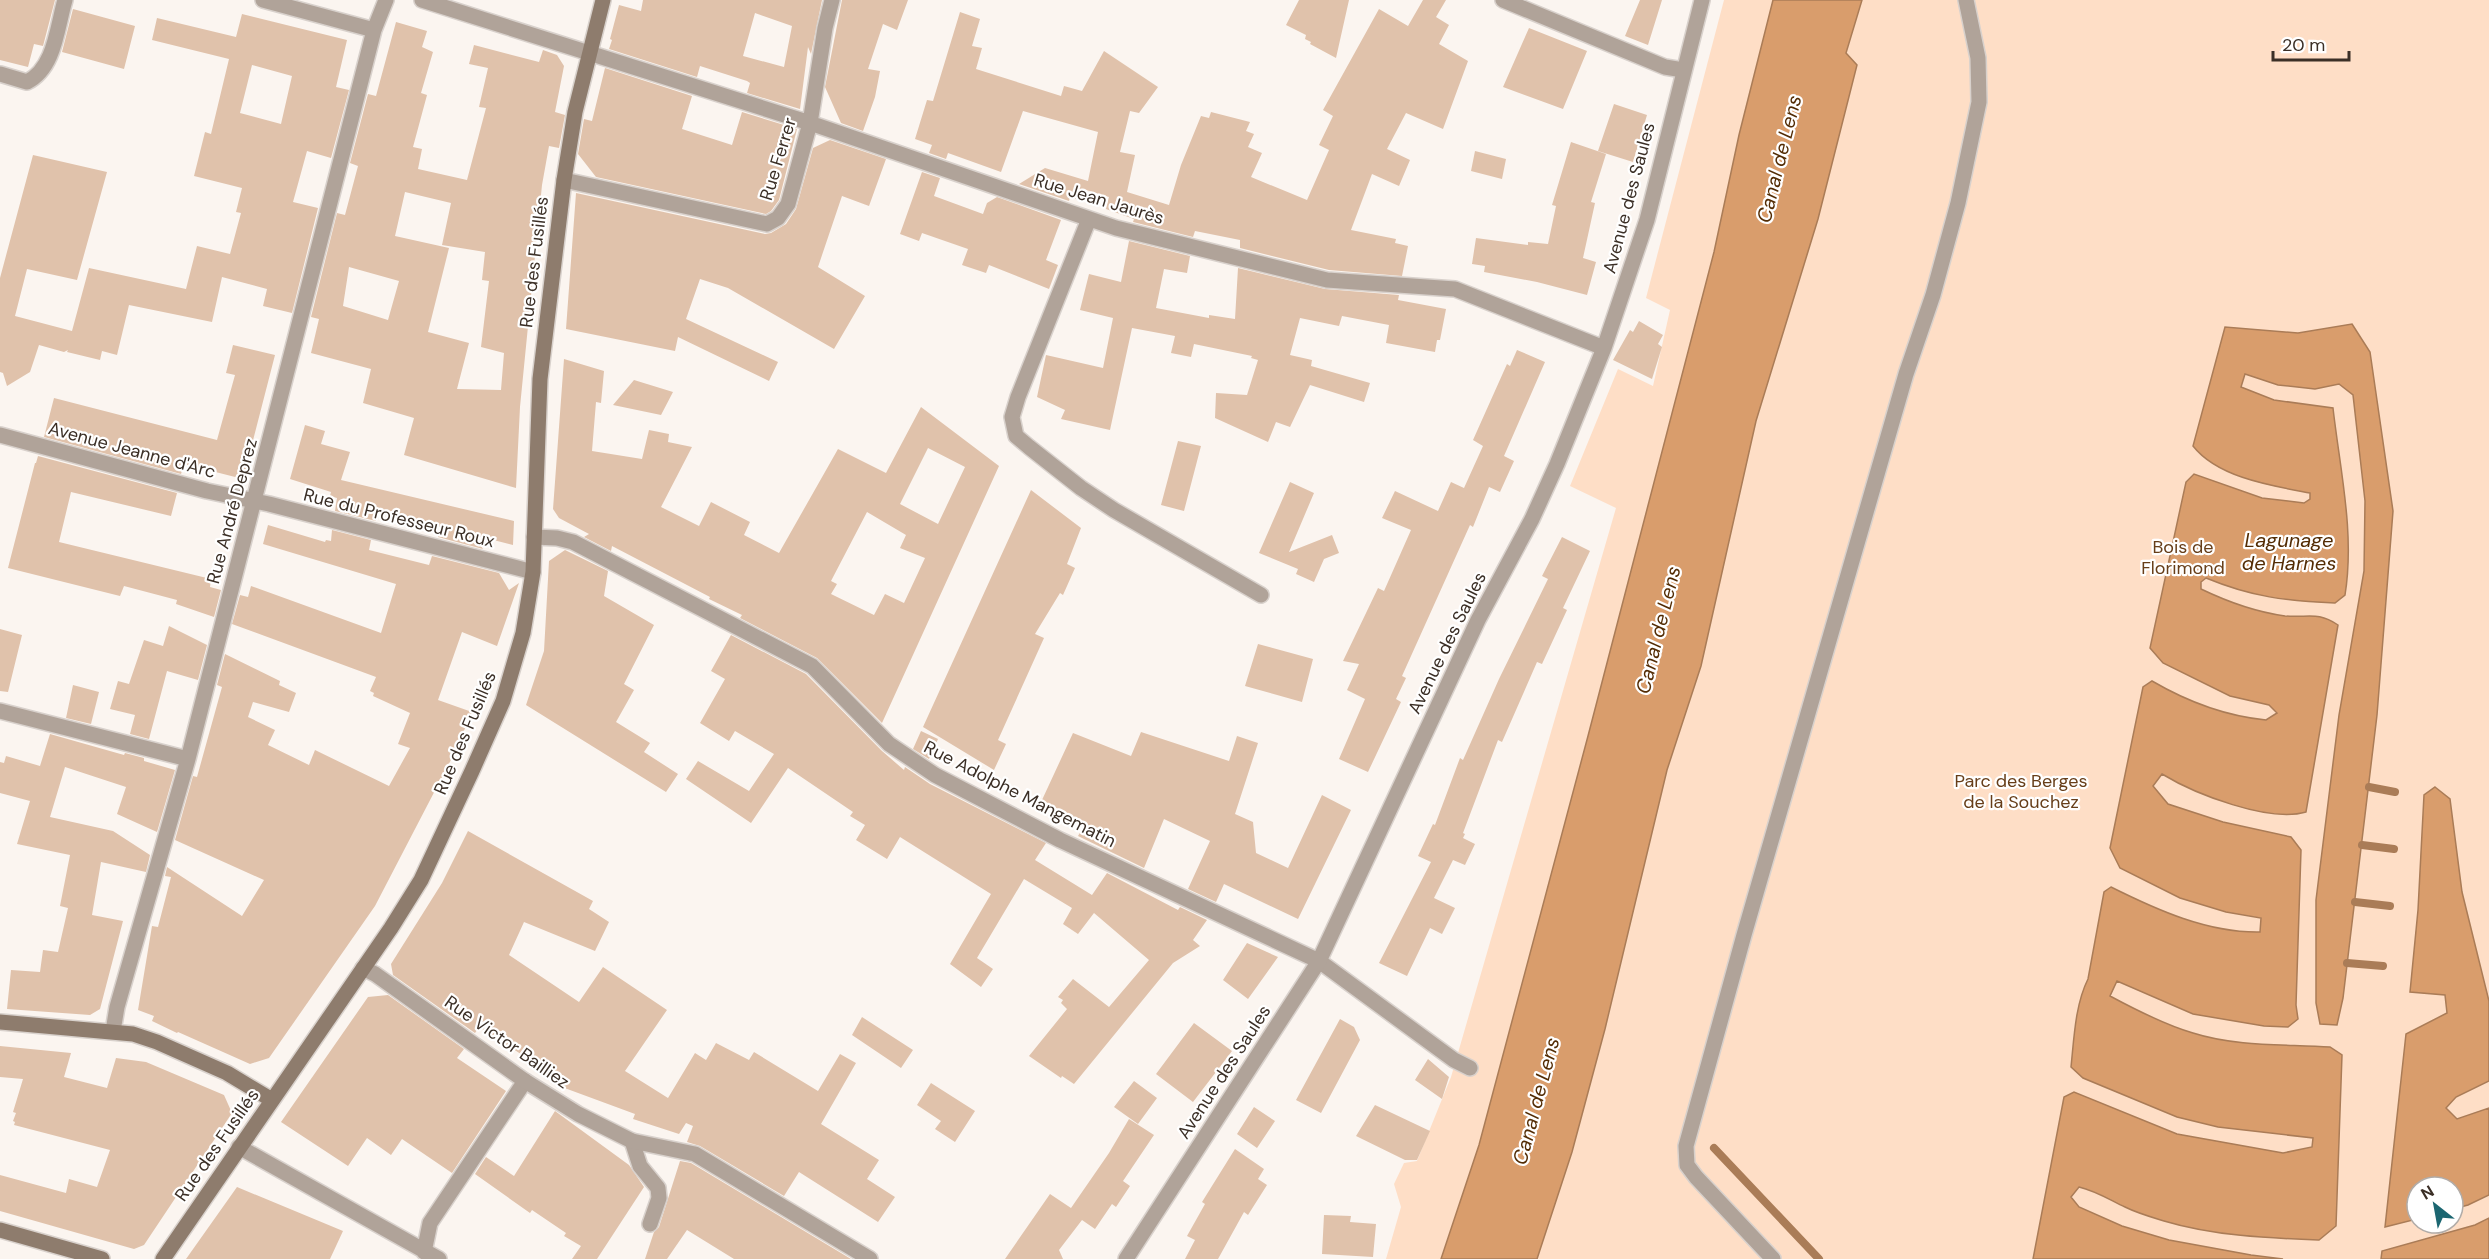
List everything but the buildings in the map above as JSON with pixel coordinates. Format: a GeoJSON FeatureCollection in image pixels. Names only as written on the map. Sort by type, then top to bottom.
{"type":"FeatureCollection","features":[{"type":"Feature","properties":{"kind":"main road","name":"Rue des Fusillés"},"geometry":{"type":"LineString","coordinates":[[162,1259],[273,1100],[421,880],[503,700],[523,633],[533,572],[540,379],[564,180],[575,112],[603,0]]}},
{"type":"Feature","properties":{"kind":"main road"},"geometry":{"type":"LineString","coordinates":[[0,1022],[133,1034],[157,1042],[226,1073],[273,1100]]}},
{"type":"Feature","properties":{"kind":"main road"},"geometry":{"type":"LineString","coordinates":[[0,1230],[102,1259]]}},
{"type":"Feature","properties":{"kind":"street"},"geometry":{"type":"LineString","coordinates":[[0,74],[27,82],[38,77],[47,64],[65,0]]}},
{"type":"Feature","properties":{"kind":"street"},"geometry":{"type":"LineString","coordinates":[[263,0],[375,30]]}},
{"type":"Feature","properties":{"kind":"street","name":"Rue André Deprez"},"geometry":{"type":"LineString","coordinates":[[112,1031],[188,759],[375,30],[386,0]]}},
{"type":"Feature","properties":{"kind":"street","name":"Rue Jean Jaurès"},"geometry":{"type":"LineString","coordinates":[[422,0],[810,123],[1116,228],[1327,280],[1455,289],[1604,348]]}},
{"type":"Feature","properties":{"kind":"street","name":"Rue Ferrer"},"geometry":{"type":"LineString","coordinates":[[564,180],[767,224],[778,218],[788,204],[810,123],[825,28],[832,0]]}},
{"type":"Feature","properties":{"kind":"street"},"geometry":{"type":"LineString","coordinates":[[1503,0],[1665,67],[1683,70]]}},
{"type":"Feature","properties":{"kind":"street","name":"Avenue des Saules"},"geometry":{"type":"LineString","coordinates":[[1126,1259],[1319,961],[1478,620],[1537,508],[1584,401],[1647,220],[1702,0]]}},
{"type":"Feature","properties":{"kind":"street"},"geometry":{"type":"LineString","coordinates":[[1773,1259],[1696,1178],[1687,1165],[1686,1146],[1744,935],[1906,374],[1933,295],[1958,203],[1979,102],[1978,58],[1966,0]]}},
{"type":"Feature","properties":{"kind":"street"},"geometry":{"type":"LineString","coordinates":[[1089,219],[1018,397],[1012,417],[1016,436],[1081,488],[1114,510],[1262,595]]}},
{"type":"Feature","properties":{"kind":"street","name":"Avenue Jeanne d'Arc"},"geometry":{"type":"LineString","coordinates":[[0,435],[207,491],[255,501]]}},
{"type":"Feature","properties":{"kind":"street","name":"Rue du Professeur Roux"},"geometry":{"type":"LineString","coordinates":[[255,501],[533,572]]}},
{"type":"Feature","properties":{"kind":"street","name":"Rue Adolphe Mangematin"},"geometry":{"type":"LineString","coordinates":[[534,537],[557,538],[573,542],[812,666],[889,744],[935,776],[1060,840],[1319,961],[1454,1060],[1470,1068]]}},
{"type":"Feature","properties":{"kind":"street"},"geometry":{"type":"LineString","coordinates":[[0,711],[188,759]]}},
{"type":"Feature","properties":{"kind":"street","name":"Rue Victor Bailliez"},"geometry":{"type":"LineString","coordinates":[[363,968],[578,1114],[632,1141],[695,1154],[870,1259]]}},
{"type":"Feature","properties":{"kind":"street"},"geometry":{"type":"LineString","coordinates":[[424,1252],[430,1223],[525,1080]]}},
{"type":"Feature","properties":{"kind":"street"},"geometry":{"type":"LineString","coordinates":[[632,1141],[640,1166],[658,1188],[659,1198],[650,1224]]}},
{"type":"Feature","properties":{"kind":"street"},"geometry":{"type":"LineString","coordinates":[[239,1147],[439,1259]]}},
{"type":"Feature","properties":{"kind":"green space","name":"Parc des Berges de la Souchez"},"geometry":{"type":"Polygon","coordinates":[[[1724,0],[2489,0],[2489,1259],[1386,1259],[1401,1207],[1394,1184],[1404,1163],[1417,1161],[1451,1077],[1616,508],[1570,486],[1618,369],[1653,386],[1670,310],[1646,298],[1724,0]]]}},
{"type":"Feature","properties":{"kind":"water","name":"Canal de Lens"},"geometry":{"type":"Polygon","coordinates":[[[1773,0],[1862,0],[1846,53],[1857,65],[1818,219],[1756,421],[1701,666],[1667,770],[1605,1029],[1572,1152],[1537,1259],[1441,1259],[1479,1145],[1588,736],[1714,252],[1739,135],[1773,0]]]}},
{"type":"Feature","properties":{"kind":"water","name":"Lagunage de Harnes"},"geometry":{"type":"Polygon","coordinates":[[[2352,324],[2370,352],[2393,511],[2377,715],[2343,998],[2337,1025],[2320,1024],[2316,1003],[2316,900],[2339,715],[2364,571],[2365,501],[2353,395],[2339,384],[2315,389],[2278,385],[2245,374],[2241,387],[2274,400],[2333,408],[2347,525],[2348,572],[2345,595],[2335,603],[2301,601],[2254,594],[2206,578],[2201,582],[2201,589],[2242,606],[2285,616],[2324,618],[2338,625],[2306,812],[2273,814],[2232,805],[2193,790],[2162,774],[2153,786],[2168,804],[2223,822],[2291,837],[2301,850],[2296,1005],[2298,1019],[2288,1027],[2264,1026],[2193,1014],[2117,981],[2110,996],[2182,1030],[2244,1043],[2330,1047],[2342,1055],[2336,1226],[2319,1240],[2221,1233],[2183,1226],[2149,1216],[2079,1187],[2071,1197],[2079,1207],[2122,1226],[2169,1240],[2283,1259],[2033,1259],[2064,1097],[2074,1092],[2177,1134],[2283,1153],[2312,1147],[2313,1138],[2218,1127],[2177,1117],[2083,1078],[2071,1067],[2078,1011],[2088,979],[2104,892],[2111,887],[2165,912],[2202,924],[2221,929],[2260,932],[2261,918],[2226,912],[2180,898],[2120,868],[2110,848],[2143,687],[2152,681],[2193,702],[2251,718],[2266,720],[2277,713],[2269,705],[2230,696],[2163,663],[2150,648],[2186,482],[2194,474],[2262,498],[2304,503],[2310,499],[2310,493],[2247,479],[2231,473],[2204,457],[2193,446],[2225,327],[2298,333],[2352,324]]]}},
{"type":"Feature","properties":{"kind":"water"},"geometry":{"type":"Polygon","coordinates":[[[2435,787],[2450,799],[2462,892],[2489,1001],[2489,1081],[2456,1097],[2446,1108],[2457,1119],[2489,1108],[2489,1195],[2465,1206],[2465,1175],[2405,1175],[2405,1222],[2385,1227],[2406,1034],[2447,1013],[2445,995],[2410,992],[2418,910],[2424,795],[2435,787]]]}},
{"type":"Feature","properties":{"kind":"water"},"geometry":{"type":"Polygon","coordinates":[[[2489,1218],[2489,1259],[2381,1259],[2382,1251],[2439,1235],[2465,1235],[2465,1228],[2489,1218]]]}},
{"type":"Feature","properties":{"kind":"waterway"},"geometry":{"type":"LineString","coordinates":[[2369,787],[2395,792]]}},
{"type":"Feature","properties":{"kind":"waterway"},"geometry":{"type":"LineString","coordinates":[[2362,845],[2394,849]]}},
{"type":"Feature","properties":{"kind":"waterway"},"geometry":{"type":"LineString","coordinates":[[2355,902],[2390,906]]}},
{"type":"Feature","properties":{"kind":"waterway"},"geometry":{"type":"LineString","coordinates":[[2347,963],[2383,966]]}},
{"type":"Feature","properties":{"kind":"waterway"},"geometry":{"type":"LineString","coordinates":[[1714,1148],[1819,1259]]}},
{"type":"Feature","properties":{"kind":"park label","name":"Bois de Florimond"},"geometry":{"type":"Point","coordinates":[2183,557]}}]}
